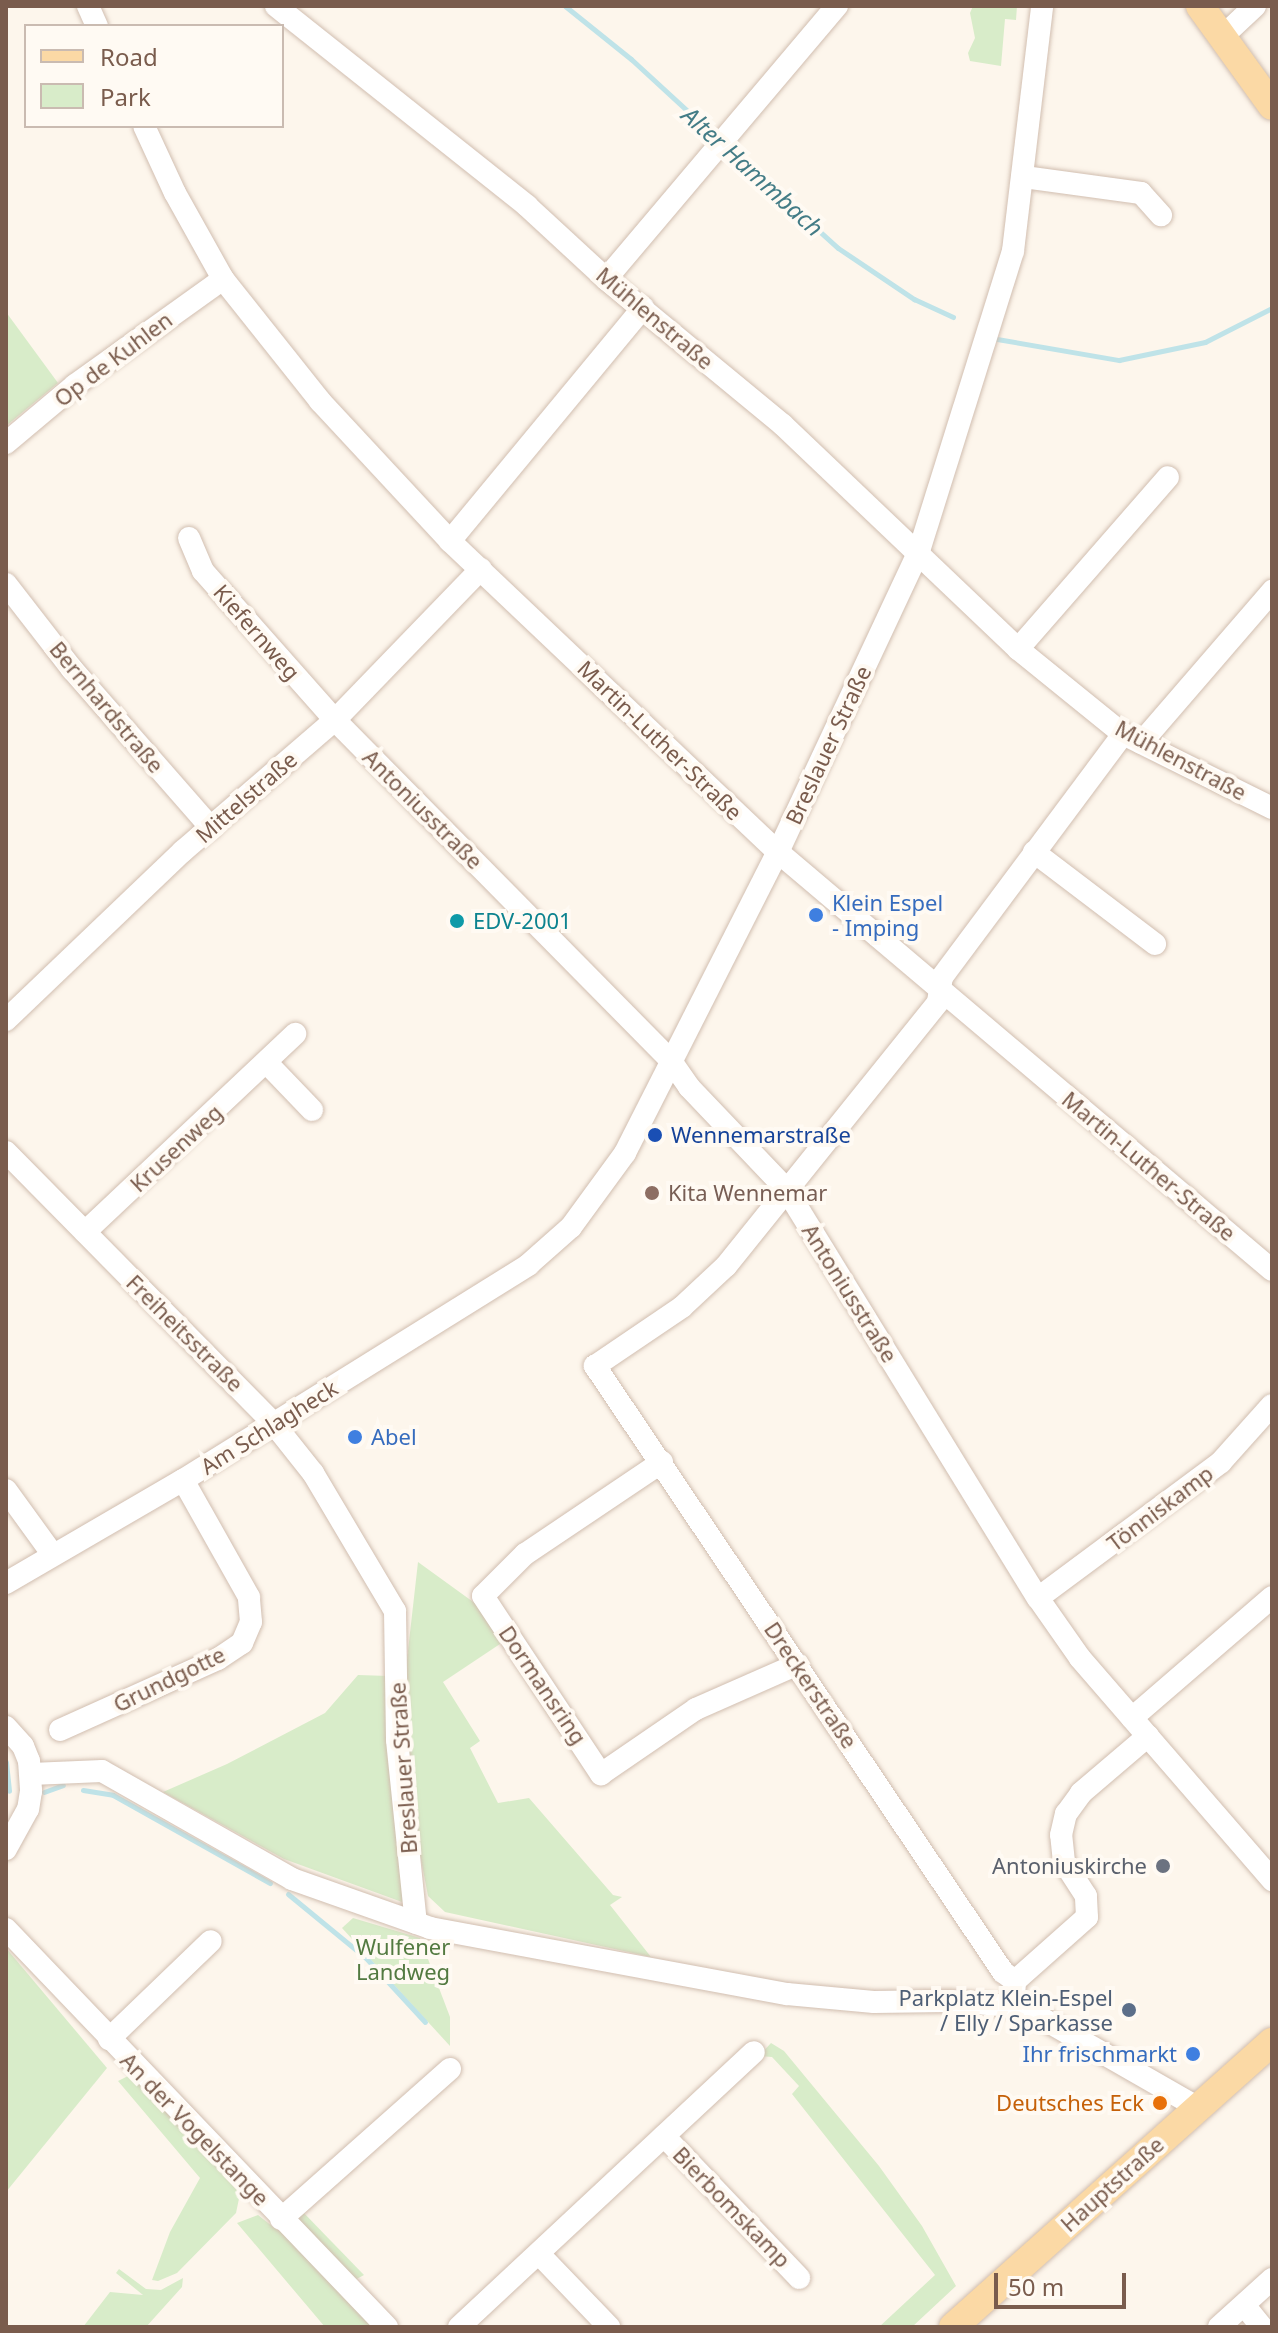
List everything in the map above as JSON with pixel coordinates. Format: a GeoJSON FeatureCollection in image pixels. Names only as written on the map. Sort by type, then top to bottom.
{"type":"FeatureCollection","features":[{"type":"Feature","properties":{"kind":"main road"},"geometry":{"type":"LineString","coordinates":[[1200,6],[1272,106]]}},
{"type":"Feature","properties":{"kind":"main road","name":"Hauptstraße"},"geometry":{"type":"LineString","coordinates":[[953,2327],[1272,2042]]}},
{"type":"Feature","properties":{"kind":"street","name":"Mühlenstraße"},"geometry":{"type":"LineString","coordinates":[[276,6],[527,206],[606,279],[783,425],[919,551],[1018,649],[1132,738],[1272,808]]}},
{"type":"Feature","properties":{"kind":"street"},"geometry":{"type":"LineString","coordinates":[[606,279],[837,6]]}},
{"type":"Feature","properties":{"kind":"street","name":"Breslauer Straße"},"geometry":{"type":"LineString","coordinates":[[528,1265],[571,1227],[631,1143],[778,852],[919,551],[1013,251],[1042,6]]}},
{"type":"Feature","properties":{"kind":"street"},"geometry":{"type":"LineString","coordinates":[[1223,36],[1255,6]]}},
{"type":"Feature","properties":{"kind":"street","name":"Martin-Luther-Straße"},"geometry":{"type":"LineString","coordinates":[[145,128],[175,193],[223,279],[320,401],[450,541],[778,852],[1272,1270]]}},
{"type":"Feature","properties":{"kind":"street"},"geometry":{"type":"LineString","coordinates":[[1024,177],[1141,193],[1161,215]]}},
{"type":"Feature","properties":{"kind":"street","name":"Op de Kuhlen"},"geometry":{"type":"LineString","coordinates":[[6,443],[75,385],[223,279]]}},
{"type":"Feature","properties":{"kind":"street"},"geometry":{"type":"LineString","coordinates":[[450,541],[643,308]]}},
{"type":"Feature","properties":{"kind":"street"},"geometry":{"type":"LineString","coordinates":[[1018,649],[1168,477]]}},
{"type":"Feature","properties":{"kind":"street","name":"Kiefernweg"},"geometry":{"type":"LineString","coordinates":[[189,538],[203,571],[335,720]]}},
{"type":"Feature","properties":{"kind":"street","name":"Mittelstraße"},"geometry":{"type":"LineString","coordinates":[[6,1020],[211,828],[335,720],[481,569]]}},
{"type":"Feature","properties":{"kind":"street","name":"Bernhardstraße"},"geometry":{"type":"LineString","coordinates":[[6,584],[72,669],[211,828]]}},
{"type":"Feature","properties":{"kind":"street"},"geometry":{"type":"LineString","coordinates":[[786,1189],[938,1002],[942,977],[1034,852],[1132,738],[1272,591]]}},
{"type":"Feature","properties":{"kind":"street","name":"Antoniusstraße"},"geometry":{"type":"LineString","coordinates":[[335,720],[671,1061],[689,1087],[786,1189],[1038,1598],[1080,1658],[1272,1880]]}},
{"type":"Feature","properties":{"kind":"street"},"geometry":{"type":"LineString","coordinates":[[1034,852],[1155,944]]}},
{"type":"Feature","properties":{"kind":"street","name":"Krusenweg"},"geometry":{"type":"LineString","coordinates":[[85,1232],[295,1034]]}},
{"type":"Feature","properties":{"kind":"street"},"geometry":{"type":"LineString","coordinates":[[267,1063],[312,1110]]}},
{"type":"Feature","properties":{"kind":"street","name":"Freiheitsstraße"},"geometry":{"type":"LineString","coordinates":[[6,1152],[274,1424],[313,1473],[395,1611]]}},
{"type":"Feature","properties":{"kind":"street","name":"Dreckerstraße"},"geometry":{"type":"LineString","coordinates":[[786,1189],[726,1266],[682,1307],[595,1366],[1003,1972],[1015,1981]]}},
{"type":"Feature","properties":{"kind":"street","name":"Am Schlagheck"},"geometry":{"type":"LineString","coordinates":[[6,1583],[183,1480],[528,1265]]}},
{"type":"Feature","properties":{"kind":"street","name":"Tönniskamp"},"geometry":{"type":"LineString","coordinates":[[1038,1598],[1221,1462],[1269,1415]]}},
{"type":"Feature","properties":{"kind":"street","name":"Dormansring"},"geometry":{"type":"LineString","coordinates":[[662,1462],[525,1554],[483,1596],[601,1774],[696,1709],[798,1664]]}},
{"type":"Feature","properties":{"kind":"street","name":"Grundgotte"},"geometry":{"type":"LineString","coordinates":[[60,1730],[218,1659],[242,1643],[251,1622],[249,1597],[183,1480]]}},
{"type":"Feature","properties":{"kind":"street"},"geometry":{"type":"LineString","coordinates":[[6,1490],[53,1555]]}},
{"type":"Feature","properties":{"kind":"street"},"geometry":{"type":"LineString","coordinates":[[1132,1718],[1272,1597]]}},
{"type":"Feature","properties":{"kind":"street","name":"Breslauer Straße"},"geometry":{"type":"LineString","coordinates":[[395,1611],[397,1740],[416,1923]]}},
{"type":"Feature","properties":{"kind":"street"},"geometry":{"type":"LineString","coordinates":[[6,1727],[23,1746],[31,1774],[28,1809],[6,1849]]}},
{"type":"Feature","properties":{"kind":"street"},"geometry":{"type":"LineString","coordinates":[[1013,2006],[1015,1981],[1087,1917],[1086,1896],[1064,1862],[1061,1835],[1066,1814],[1081,1793],[1148,1736]]}},
{"type":"Feature","properties":{"kind":"street"},"geometry":{"type":"LineString","coordinates":[[31,1774],[102,1771],[292,1879],[416,1923],[787,1994],[874,2002],[950,2001],[1013,2006],[1058,2027],[1197,2107]]}},
{"type":"Feature","properties":{"kind":"street","name":"An der Vogelstange"},"geometry":{"type":"LineString","coordinates":[[6,1929],[387,2327]]}},
{"type":"Feature","properties":{"kind":"street","name":"An der Vogelstange"},"geometry":{"type":"LineString","coordinates":[[109,2039],[211,1941]]}},
{"type":"Feature","properties":{"kind":"street","name":"Bierbomskamp"},"geometry":{"type":"LineString","coordinates":[[459,2327],[540,2255],[754,2052]]}},
{"type":"Feature","properties":{"kind":"street","name":"An der Vogelstange"},"geometry":{"type":"LineString","coordinates":[[281,2219],[450,2069]]}},
{"type":"Feature","properties":{"kind":"street","name":"Bierbomskamp"},"geometry":{"type":"LineString","coordinates":[[664,2136],[799,2278]]}},
{"type":"Feature","properties":{"kind":"street"},"geometry":{"type":"LineString","coordinates":[[540,2255],[609,2327]]}},
{"type":"Feature","properties":{"kind":"street"},"geometry":{"type":"LineString","coordinates":[[1219,2327],[1272,2279]]}},
{"type":"Feature","properties":{"kind":"street"},"geometry":{"type":"LineString","coordinates":[[1244,2305],[1262,2327]]}},
{"type":"Feature","properties":{"kind":"green space"},"geometry":{"type":"Polygon","coordinates":[[[973,6],[1017,6],[1016,20],[1005,19],[1001,66],[970,61],[968,53],[975,38],[970,13],[973,6]]]}},
{"type":"Feature","properties":{"kind":"green space"},"geometry":{"type":"Polygon","coordinates":[[[6,312],[58,383],[6,426],[6,312]]]}},
{"type":"Feature","properties":{"kind":"green space"},"geometry":{"type":"Polygon","coordinates":[[[418,1562],[476,1604],[503,1642],[443,1682],[480,1741],[470,1748],[498,1803],[529,1798],[613,1895],[622,1897],[610,1905],[651,1957],[445,1912],[428,1896],[410,1802],[405,1677],[418,1562]]]}},
{"type":"Feature","properties":{"kind":"green space"},"geometry":{"type":"Polygon","coordinates":[[[358,1675],[389,1676],[411,1893],[402,1902],[284,1859],[163,1792],[227,1764],[325,1713],[358,1675]]]}},
{"type":"Feature","properties":{"kind":"green space","name":"Wulfener Landweg"},"geometry":{"type":"Polygon","coordinates":[[[353,1918],[420,1938],[450,2017],[450,2046],[342,1928],[353,1918]]]}},
{"type":"Feature","properties":{"kind":"green space"},"geometry":{"type":"Polygon","coordinates":[[[6,1948],[107,2068],[6,2192],[6,1948]]]}},
{"type":"Feature","properties":{"kind":"green space"},"geometry":{"type":"Polygon","coordinates":[[[771,2043],[784,2051],[879,2166],[922,2226],[956,2286],[912,2327],[879,2327],[935,2275],[792,2094],[799,2086],[772,2057],[759,2056],[771,2043]]]}},
{"type":"Feature","properties":{"kind":"green space"},"geometry":{"type":"Polygon","coordinates":[[[132,2074],[241,2189],[236,2213],[177,2273],[158,2281],[152,2280],[170,2232],[200,2178],[118,2081],[132,2074]]]}},
{"type":"Feature","properties":{"kind":"green space"},"geometry":{"type":"Polygon","coordinates":[[[300,2209],[364,2275],[353,2281],[295,2217],[300,2209]]]}},
{"type":"Feature","properties":{"kind":"green space"},"geometry":{"type":"Polygon","coordinates":[[[258,2215],[277,2230],[285,2231],[378,2327],[325,2327],[237,2223],[258,2215]]]}},
{"type":"Feature","properties":{"kind":"green space"},"geometry":{"type":"Polygon","coordinates":[[[119,2269],[146,2289],[161,2290],[183,2278],[182,2287],[146,2327],[83,2327],[110,2292],[143,2295],[116,2273],[119,2269]]]}},
{"type":"Feature","properties":{"kind":"waterway","name":"Alter Hammbach"},"geometry":{"type":"LineString","coordinates":[[565,6],[631,59],[718,139]]}},
{"type":"Feature","properties":{"kind":"waterway","name":"Alter Hammbach"},"geometry":{"type":"LineString","coordinates":[[725,146],[838,248],[914,299],[953,317]]}},
{"type":"Feature","properties":{"kind":"waterway","name":"Alter Hammbach"},"geometry":{"type":"LineString","coordinates":[[997,339],[1119,360],[1205,342],[1272,308]]}},
{"type":"Feature","properties":{"kind":"waterway"},"geometry":{"type":"LineString","coordinates":[[6,1762],[9,1791]]}},
{"type":"Feature","properties":{"kind":"waterway"},"geometry":{"type":"LineString","coordinates":[[44,1792],[63,1785]]}},
{"type":"Feature","properties":{"kind":"waterway"},"geometry":{"type":"LineString","coordinates":[[83,1790],[113,1795],[270,1883]]}},
{"type":"Feature","properties":{"kind":"waterway"},"geometry":{"type":"LineString","coordinates":[[288,1894],[366,1958],[425,2022]]}},
{"type":"Feature","properties":{"kind":"place","name":"Klein Espel - Imping"},"geometry":{"type":"Point","coordinates":[816,915]}},
{"type":"Feature","properties":{"kind":"place","name":"EDV-2001"},"geometry":{"type":"Point","coordinates":[457,921]}},
{"type":"Feature","properties":{"kind":"place","name":"Wennemarstraße"},"geometry":{"type":"Point","coordinates":[655,1135]}},
{"type":"Feature","properties":{"kind":"place","name":"Kita Wennemar"},"geometry":{"type":"Point","coordinates":[652,1193]}},
{"type":"Feature","properties":{"kind":"place","name":"Abel"},"geometry":{"type":"Point","coordinates":[355,1437]}},
{"type":"Feature","properties":{"kind":"place","name":"Antoniuskirche"},"geometry":{"type":"Point","coordinates":[1163,1866]}},
{"type":"Feature","properties":{"kind":"place","name":"Parkplatz Klein-Espel / Elly / Sparkasse"},"geometry":{"type":"Point","coordinates":[1129,2010]}},
{"type":"Feature","properties":{"kind":"place","name":"Ihr frischmarkt"},"geometry":{"type":"Point","coordinates":[1193,2054]}},
{"type":"Feature","properties":{"kind":"place","name":"Deutsches Eck"},"geometry":{"type":"Point","coordinates":[1160,2103]}}]}
